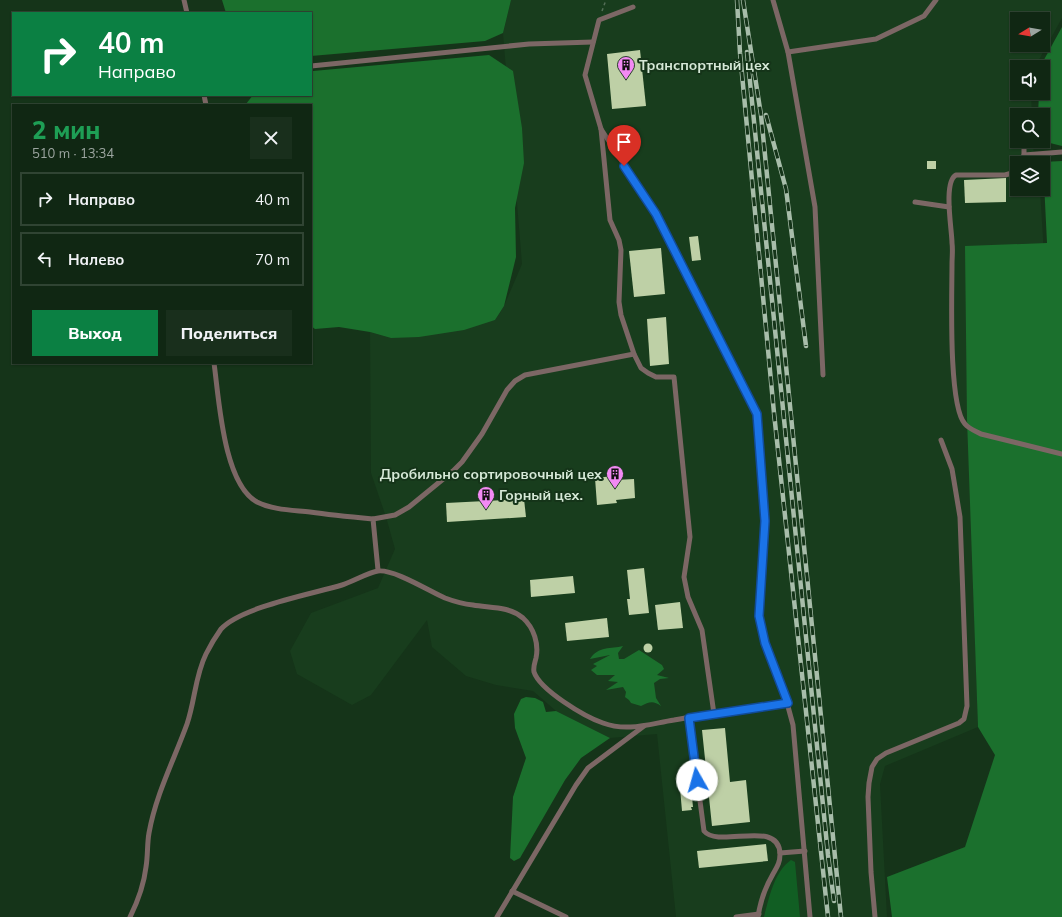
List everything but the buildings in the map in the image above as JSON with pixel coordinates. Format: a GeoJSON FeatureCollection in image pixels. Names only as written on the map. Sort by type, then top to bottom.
{"type":"FeatureCollection","features":[{"type":"Feature","properties":{"kind":"lane"},"geometry":{"type":"LineString","coordinates":[[184,0],[186,12]]}},
{"type":"Feature","properties":{"kind":"lane"},"geometry":{"type":"LineString","coordinates":[[773,0],[788,52],[815,207],[823,375]]}},
{"type":"Feature","properties":{"kind":"lane"},"geometry":{"type":"LineString","coordinates":[[788,52],[876,39],[924,16],[936,0]]}},
{"type":"Feature","properties":{"kind":"lane"},"geometry":{"type":"LineString","coordinates":[[633,7],[599,20],[585,75],[601,129],[608,210],[621,250],[619,302],[621,315],[634,354],[641,368],[656,376],[674,377],[690,538],[684,577],[688,597],[702,630],[714,714]]}},
{"type":"Feature","properties":{"kind":"lane"},"geometry":{"type":"LineString","coordinates":[[312,66],[529,44],[593,42]]}},
{"type":"Feature","properties":{"kind":"lane"},"geometry":{"type":"LineString","coordinates":[[601,129],[656,214],[757,414],[765,521],[759,616],[765,643],[788,703],[793,725],[810,917]]}},
{"type":"Feature","properties":{"kind":"lane"},"geometry":{"type":"LineString","coordinates":[[1024,148],[1024,155],[1062,152]]}},
{"type":"Feature","properties":{"kind":"lane"},"geometry":{"type":"LineString","coordinates":[[1010,174],[1005,175],[954,176],[951,180],[949,207],[952,243],[952,354],[956,394],[961,418],[965,424],[981,434],[1062,454]]}},
{"type":"Feature","properties":{"kind":"lane"},"geometry":{"type":"LineString","coordinates":[[915,202],[949,207]]}},
{"type":"Feature","properties":{"kind":"lane"},"geometry":{"type":"LineString","coordinates":[[214,364],[224,437],[235,474],[246,494],[257,502],[276,509],[374,519],[395,515],[410,507],[453,471],[462,462],[482,434],[507,390],[515,381],[525,375],[634,354]]}},
{"type":"Feature","properties":{"kind":"lane"},"geometry":{"type":"LineString","coordinates":[[875,917],[871,872],[868,797],[872,767],[877,759],[890,751],[959,723],[964,719],[967,706],[960,517],[952,468],[941,440]]}},
{"type":"Feature","properties":{"kind":"lane"},"geometry":{"type":"LineString","coordinates":[[374,519],[378,570]]}},
{"type":"Feature","properties":{"kind":"lane"},"geometry":{"type":"LineString","coordinates":[[130,917],[138,899],[146,868],[149,833],[160,789],[188,721],[197,680],[206,654],[222,629],[243,614],[346,584],[378,570],[391,573],[457,602],[506,609],[515,612],[529,625],[534,635],[537,651],[534,672],[546,688],[582,713],[601,723],[623,728],[645,726],[788,703]]}},
{"type":"Feature","properties":{"kind":"lane"},"geometry":{"type":"LineString","coordinates":[[689,718],[704,831],[711,837],[766,837],[778,844],[780,853],[779,864],[769,882],[758,916],[736,917]]}},
{"type":"Feature","properties":{"kind":"lane"},"geometry":{"type":"LineString","coordinates":[[497,917],[576,785],[588,768],[645,726]]}},
{"type":"Feature","properties":{"kind":"lane"},"geometry":{"type":"LineString","coordinates":[[780,853],[805,851]]}},
{"type":"Feature","properties":{"kind":"lane"},"geometry":{"type":"LineString","coordinates":[[512,891],[566,917]]}},
{"type":"Feature","properties":{"kind":"shaded area"},"geometry":{"type":"Polygon","coordinates":[[[511,0],[1062,0],[1062,18],[1050,40],[1050,12],[1010,12],[1010,52],[1043,52],[1039,60],[1010,60],[1010,100],[1031,100],[1032,108],[1010,108],[1010,148],[1033,148],[1034,156],[1010,156],[1010,196],[1040,196],[1043,238],[1043,281],[972,536],[978,727],[885,766],[880,784],[887,917],[676,917],[657,734],[610,738],[556,711],[533,691],[496,685],[466,676],[432,647],[427,620],[371,695],[352,705],[297,674],[290,651],[311,613],[378,588],[395,549],[371,473],[370,332],[391,338],[495,320],[504,306],[522,264],[503,33],[511,0]]]}},
{"type":"Feature","properties":{"kind":"green space"},"geometry":{"type":"Polygon","coordinates":[[[222,0],[511,0],[503,33],[485,41],[312,56],[312,12],[226,12],[222,0]]]}},
{"type":"Feature","properties":{"kind":"green space"},"geometry":{"type":"Polygon","coordinates":[[[1062,27],[1062,146],[1050,143],[1050,108],[1038,108],[1039,100],[1050,100],[1050,60],[1044,60],[1048,52],[1050,52],[1050,49],[1062,27]]]}},
{"type":"Feature","properties":{"kind":"green space"},"geometry":{"type":"Polygon","coordinates":[[[489,55],[513,71],[522,128],[524,163],[515,208],[516,257],[504,306],[495,320],[464,330],[419,337],[391,338],[370,332],[339,327],[315,329],[312,327],[312,104],[246,104],[252,96],[312,96],[313,71],[489,55]]]}},
{"type":"Feature","properties":{"kind":"green space"},"geometry":{"type":"Polygon","coordinates":[[[1062,161],[1062,917],[892,917],[887,877],[965,847],[995,755],[978,727],[967,419],[965,246],[1047,243],[1045,196],[1050,196],[1050,162],[1062,161]]]}},
{"type":"Feature","properties":{"kind":"green space"},"geometry":{"type":"Polygon","coordinates":[[[623,646],[618,653],[619,659],[624,659],[639,650],[662,665],[664,669],[657,675],[669,678],[660,679],[654,683],[656,698],[661,706],[653,702],[641,706],[631,703],[625,697],[626,692],[623,687],[606,690],[618,682],[608,681],[615,675],[597,675],[591,670],[597,666],[593,664],[610,655],[590,659],[597,652],[623,646]]]}},
{"type":"Feature","properties":{"kind":"green space"},"geometry":{"type":"Polygon","coordinates":[[[526,697],[535,698],[543,702],[546,712],[556,711],[610,738],[581,758],[565,780],[520,858],[514,861],[510,858],[513,797],[526,758],[515,728],[514,714],[521,699],[526,697]]]}},
{"type":"Feature","properties":{"kind":"green space"},"geometry":{"type":"Polygon","coordinates":[[[791,860],[795,862],[800,917],[764,917],[776,878],[785,865],[791,860]]]}},
{"type":"Feature","properties":{"kind":"railway"},"geometry":{"type":"LineString","coordinates":[[737,0],[740,53],[774,413],[828,917]]}},
{"type":"Feature","properties":{"kind":"railway"},"geometry":{"type":"LineString","coordinates":[[743,0],[761,115],[841,917]]}},
{"type":"Feature","properties":{"kind":"railway"},"geometry":{"type":"LineString","coordinates":[[747,52],[828,855],[834,901]]}},
{"type":"Feature","properties":{"kind":"railway"},"geometry":{"type":"LineString","coordinates":[[766,115],[786,189],[806,346]]}},
{"type":"Feature","properties":{"kind":"place","name":"Транспортный цех"},"geometry":{"type":"Point","coordinates":[626,80]}},
{"type":"Feature","properties":{"kind":"place","name":"Дробильно сортировочный цех"},"geometry":{"type":"Point","coordinates":[615,489]}},
{"type":"Feature","properties":{"kind":"place","name":"Горный цех."},"geometry":{"type":"Point","coordinates":[486,510]}},
{"type":"Feature","properties":{"kind":"route"},"geometry":{"type":"LineString","coordinates":[[624,166],[656,214],[757,414],[765,521],[759,616],[765,643],[784,688],[788,703],[689,718],[697,780]]}}]}
